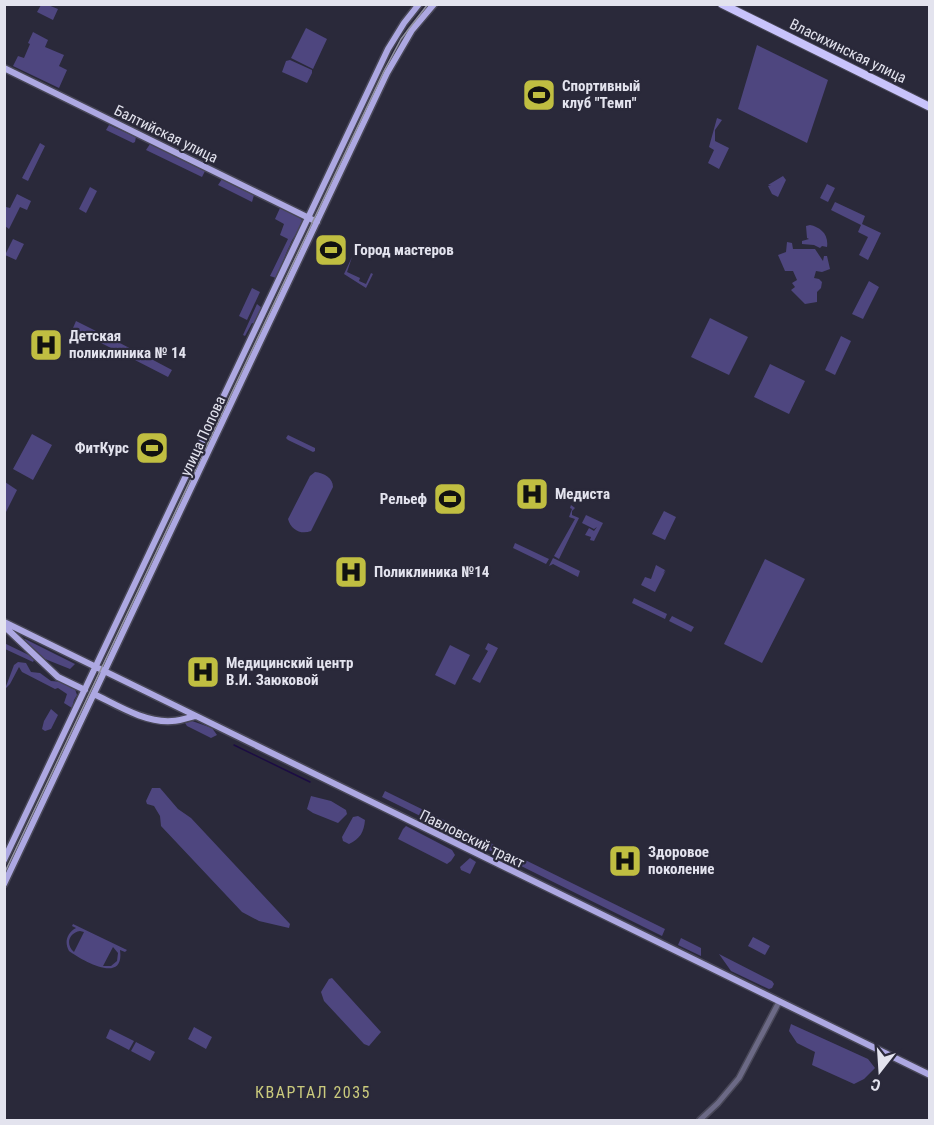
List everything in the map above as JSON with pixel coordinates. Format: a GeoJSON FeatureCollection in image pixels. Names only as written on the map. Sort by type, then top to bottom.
{"type":"FeatureCollection","features":[{"type":"Feature","properties":{"kind":"highway","name":"Власихинская улица"},"geometry":{"type":"LineString","coordinates":[[722,4],[930,107]]}},
{"type":"Feature","properties":{"kind":"main road","name":"улица Попова"},"geometry":{"type":"LineString","coordinates":[[4,860],[388,49],[419,4]]}},
{"type":"Feature","properties":{"kind":"main road","name":"улица Попова"},"geometry":{"type":"LineString","coordinates":[[4,884],[397,54],[412,30],[434,4]]}},
{"type":"Feature","properties":{"kind":"main road","name":"Балтийская улица"},"geometry":{"type":"LineString","coordinates":[[4,68],[317,222]]}},
{"type":"Feature","properties":{"kind":"main road"},"geometry":{"type":"LineString","coordinates":[[320,190],[330,195]]}},
{"type":"Feature","properties":{"kind":"main road"},"geometry":{"type":"LineString","coordinates":[[147,557],[157,561]]}},
{"type":"Feature","properties":{"kind":"main road"},"geometry":{"type":"LineString","coordinates":[[4,624],[58,677],[85,690]]}},
{"type":"Feature","properties":{"kind":"main road","name":"Павловский тракт"},"geometry":{"type":"LineString","coordinates":[[4,624],[105,671],[930,1075]]}},
{"type":"Feature","properties":{"kind":"main road"},"geometry":{"type":"LineString","coordinates":[[94,694],[131,711],[164,721],[195,716]]}},
{"type":"Feature","properties":{"kind":"main road"},"geometry":{"type":"LineString","coordinates":[[48,768],[57,773]]}},
{"type":"Feature","properties":{"kind":"street"},"geometry":{"type":"LineString","coordinates":[[700,1120],[739,1078],[779,1002]]}},
{"type":"Feature","properties":{"kind":"shaded area"},"geometry":{"type":"Polygon","coordinates":[[[41,5],[58,9],[53,20],[37,12],[41,5]]]}},
{"type":"Feature","properties":{"kind":"shaded area"},"geometry":{"type":"Polygon","coordinates":[[[306,28],[327,39],[313,69],[291,58],[306,28]]]}},
{"type":"Feature","properties":{"kind":"shaded area"},"geometry":{"type":"Polygon","coordinates":[[[33,32],[48,40],[45,47],[64,55],[59,66],[67,70],[59,88],[13,66],[18,56],[24,58],[33,32]]]}},
{"type":"Feature","properties":{"kind":"shaded area"},"geometry":{"type":"Polygon","coordinates":[[[757,45],[828,80],[807,143],[738,109],[757,45]]]}},
{"type":"Feature","properties":{"kind":"shaded area"},"geometry":{"type":"Polygon","coordinates":[[[290,60],[312,70],[307,83],[282,72],[286,61],[290,60]]]}},
{"type":"Feature","properties":{"kind":"shaded area"},"geometry":{"type":"Polygon","coordinates":[[[717,118],[722,120],[715,130],[715,141],[729,148],[719,169],[708,163],[714,150],[709,147],[717,118]]]}},
{"type":"Feature","properties":{"kind":"shaded area"},"geometry":{"type":"Polygon","coordinates":[[[109,125],[136,137],[135,142],[106,130],[109,125]]]}},
{"type":"Feature","properties":{"kind":"shaded area"},"geometry":{"type":"Polygon","coordinates":[[[40,143],[45,146],[28,181],[22,178],[40,143]]]}},
{"type":"Feature","properties":{"kind":"shaded area"},"geometry":{"type":"Polygon","coordinates":[[[150,144],[205,171],[202,177],[146,150],[150,144]]]}},
{"type":"Feature","properties":{"kind":"shaded area"},"geometry":{"type":"Polygon","coordinates":[[[783,176],[786,180],[778,197],[772,194],[768,186],[771,186],[768,185],[783,176]]]}},
{"type":"Feature","properties":{"kind":"shaded area"},"geometry":{"type":"Polygon","coordinates":[[[222,179],[254,195],[252,202],[218,185],[222,179]]]}},
{"type":"Feature","properties":{"kind":"shaded area"},"geometry":{"type":"Polygon","coordinates":[[[827,184],[835,188],[828,202],[820,198],[827,184]]]}},
{"type":"Feature","properties":{"kind":"shaded area"},"geometry":{"type":"Polygon","coordinates":[[[90,187],[97,191],[86,213],[79,209],[90,187]]]}},
{"type":"Feature","properties":{"kind":"shaded area"},"geometry":{"type":"Polygon","coordinates":[[[17,194],[31,201],[27,210],[20,207],[9,229],[5,226],[6,207],[10,208],[17,194]]]}},
{"type":"Feature","properties":{"kind":"shaded area"},"geometry":{"type":"Polygon","coordinates":[[[835,202],[865,216],[862,224],[881,233],[868,260],[859,255],[868,237],[858,232],[861,225],[831,210],[835,202]]]}},
{"type":"Feature","properties":{"kind":"shaded area"},"geometry":{"type":"Polygon","coordinates":[[[280,208],[301,218],[303,223],[291,242],[276,278],[270,276],[288,239],[280,235],[284,224],[275,219],[280,208]]]}},
{"type":"Feature","properties":{"kind":"shaded area"},"geometry":{"type":"Polygon","coordinates":[[[810,225],[823,232],[827,238],[827,247],[820,248],[802,244],[802,241],[809,239],[806,226],[810,225]]]}},
{"type":"Feature","properties":{"kind":"shaded area"},"geometry":{"type":"Polygon","coordinates":[[[13,239],[24,244],[16,260],[5,255],[13,239]]]}},
{"type":"Feature","properties":{"kind":"shaded area"},"geometry":{"type":"Polygon","coordinates":[[[787,242],[792,243],[793,249],[815,249],[823,261],[824,256],[827,256],[830,269],[822,272],[816,271],[814,278],[822,282],[817,292],[817,302],[805,304],[791,290],[795,287],[792,283],[797,280],[793,271],[785,271],[778,255],[786,252],[787,242]]]}},
{"type":"Feature","properties":{"kind":"shaded area"},"geometry":{"type":"Polygon","coordinates":[[[352,257],[347,272],[360,278],[359,281],[366,284],[371,273],[373,274],[366,288],[344,274],[352,257]]]}},
{"type":"Feature","properties":{"kind":"shaded area"},"geometry":{"type":"Polygon","coordinates":[[[869,281],[879,287],[863,319],[852,314],[869,281]]]}},
{"type":"Feature","properties":{"kind":"shaded area"},"geometry":{"type":"Polygon","coordinates":[[[252,288],[260,292],[247,320],[239,316],[252,288]]]}},
{"type":"Feature","properties":{"kind":"shaded area"},"geometry":{"type":"Polygon","coordinates":[[[257,304],[262,308],[255,324],[252,323],[245,336],[243,335],[257,304]]]}},
{"type":"Feature","properties":{"kind":"shaded area"},"geometry":{"type":"Polygon","coordinates":[[[710,318],[748,337],[729,375],[691,357],[710,318]]]}},
{"type":"Feature","properties":{"kind":"shaded area"},"geometry":{"type":"Polygon","coordinates":[[[76,321],[98,332],[94,338],[73,328],[76,321]]]}},
{"type":"Feature","properties":{"kind":"shaded area"},"geometry":{"type":"Polygon","coordinates":[[[101,333],[135,351],[132,354],[121,349],[119,352],[97,341],[101,333]]]}},
{"type":"Feature","properties":{"kind":"shaded area"},"geometry":{"type":"Polygon","coordinates":[[[841,336],[851,341],[835,375],[825,370],[841,336]]]}},
{"type":"Feature","properties":{"kind":"shaded area"},"geometry":{"type":"Polygon","coordinates":[[[138,352],[172,370],[168,377],[131,358],[138,352]]]}},
{"type":"Feature","properties":{"kind":"shaded area"},"geometry":{"type":"Polygon","coordinates":[[[770,364],[805,381],[789,414],[754,397],[770,364]]]}},
{"type":"Feature","properties":{"kind":"shaded area"},"geometry":{"type":"Polygon","coordinates":[[[32,434],[52,445],[33,480],[13,469],[32,434]]]}},
{"type":"Feature","properties":{"kind":"shaded area"},"geometry":{"type":"Polygon","coordinates":[[[288,435],[315,448],[315,451],[288,440],[286,438],[288,435]]]}},
{"type":"Feature","properties":{"kind":"shaded area"},"geometry":{"type":"Polygon","coordinates":[[[315,472],[327,476],[333,487],[311,531],[300,532],[291,526],[288,519],[310,476],[315,472]]]}},
{"type":"Feature","properties":{"kind":"shaded area"},"geometry":{"type":"Polygon","coordinates":[[[5,482],[17,490],[5,514],[5,482]]]}},
{"type":"Feature","properties":{"kind":"shaded area"},"geometry":{"type":"Polygon","coordinates":[[[571,505],[575,508],[572,515],[579,518],[559,559],[554,556],[575,519],[569,517],[571,505]]]}},
{"type":"Feature","properties":{"kind":"shaded area"},"geometry":{"type":"Polygon","coordinates":[[[664,511],[676,517],[665,540],[652,534],[664,511]]]}},
{"type":"Feature","properties":{"kind":"shaded area"},"geometry":{"type":"Polygon","coordinates":[[[586,515],[603,523],[594,541],[585,535],[589,528],[594,531],[597,527],[594,529],[582,523],[586,515]]]}},
{"type":"Feature","properties":{"kind":"shaded area"},"geometry":{"type":"Polygon","coordinates":[[[515,543],[549,559],[546,564],[513,548],[515,543]]]}},
{"type":"Feature","properties":{"kind":"shaded area"},"geometry":{"type":"Polygon","coordinates":[[[553,558],[580,571],[578,577],[553,564],[549,566],[553,558]]]}},
{"type":"Feature","properties":{"kind":"shaded area"},"geometry":{"type":"Polygon","coordinates":[[[765,559],[805,579],[762,663],[724,644],[765,559]]]}},
{"type":"Feature","properties":{"kind":"shaded area"},"geometry":{"type":"Polygon","coordinates":[[[656,565],[665,570],[663,574],[666,570],[655,592],[641,585],[645,577],[651,579],[656,565]]]}},
{"type":"Feature","properties":{"kind":"shaded area"},"geometry":{"type":"Polygon","coordinates":[[[634,598],[667,614],[665,619],[632,603],[634,598]]]}},
{"type":"Feature","properties":{"kind":"shaded area"},"geometry":{"type":"Polygon","coordinates":[[[672,616],[694,627],[691,632],[669,621],[672,616]]]}},
{"type":"Feature","properties":{"kind":"shaded area"},"geometry":{"type":"Polygon","coordinates":[[[25,639],[75,664],[70,669],[45,659],[23,641],[25,639]]]}},
{"type":"Feature","properties":{"kind":"shaded area"},"geometry":{"type":"Polygon","coordinates":[[[4,643],[35,658],[33,662],[5,649],[4,643]]]}},
{"type":"Feature","properties":{"kind":"shaded area"},"geometry":{"type":"Polygon","coordinates":[[[488,643],[498,648],[480,683],[472,679],[488,651],[485,649],[488,643]]]}},
{"type":"Feature","properties":{"kind":"shaded area"},"geometry":{"type":"Polygon","coordinates":[[[450,645],[470,655],[455,685],[435,675],[450,645]]]}},
{"type":"Feature","properties":{"kind":"shaded area"},"geometry":{"type":"Polygon","coordinates":[[[18,662],[26,663],[31,672],[40,673],[51,681],[63,682],[75,689],[77,695],[72,708],[64,703],[67,694],[22,672],[19,667],[5,689],[14,665],[18,662]]]}},
{"type":"Feature","properties":{"kind":"shaded area"},"geometry":{"type":"Polygon","coordinates":[[[51,709],[58,715],[51,729],[45,731],[42,729],[44,721],[51,709]]]}},
{"type":"Feature","properties":{"kind":"shaded area"},"geometry":{"type":"Polygon","coordinates":[[[192,721],[212,728],[217,735],[211,738],[185,723],[192,721]]]}},
{"type":"Feature","properties":{"kind":"shaded area"},"geometry":{"type":"Polygon","coordinates":[[[152,788],[160,788],[178,809],[191,818],[290,924],[289,928],[259,921],[242,912],[161,826],[160,816],[154,806],[147,804],[146,801],[152,788]]]}},
{"type":"Feature","properties":{"kind":"shaded area"},"geometry":{"type":"Polygon","coordinates":[[[385,791],[665,929],[662,936],[382,797],[385,791]]]}},
{"type":"Feature","properties":{"kind":"shaded area"},"geometry":{"type":"Polygon","coordinates":[[[311,796],[331,801],[346,810],[347,814],[338,823],[313,813],[307,809],[311,796]]]}},
{"type":"Feature","properties":{"kind":"shaded area"},"geometry":{"type":"Polygon","coordinates":[[[358,816],[365,820],[364,828],[361,835],[349,844],[343,841],[342,837],[353,817],[358,816]]]}},
{"type":"Feature","properties":{"kind":"shaded area"},"geometry":{"type":"Polygon","coordinates":[[[406,826],[452,850],[455,855],[451,861],[447,864],[398,839],[406,826]]]}},
{"type":"Feature","properties":{"kind":"shaded area"},"geometry":{"type":"Polygon","coordinates":[[[470,858],[476,862],[470,874],[461,870],[460,867],[470,858]]]}},
{"type":"Feature","properties":{"kind":"shaded area"},"geometry":{"type":"Polygon","coordinates":[[[73,924],[127,950],[125,952],[120,950],[120,961],[116,966],[110,968],[93,964],[69,951],[67,938],[76,928],[72,926],[73,924]],[[80,931],[71,936],[69,942],[74,952],[84,932],[80,931]],[[113,947],[103,966],[111,966],[117,961],[118,953],[113,947]]]}},
{"type":"Feature","properties":{"kind":"shaded area"},"geometry":{"type":"Polygon","coordinates":[[[753,937],[770,946],[765,955],[748,946],[753,937]]]}},
{"type":"Feature","properties":{"kind":"shaded area"},"geometry":{"type":"Polygon","coordinates":[[[681,938],[701,948],[701,956],[678,945],[681,938]]]}},
{"type":"Feature","properties":{"kind":"shaded area"},"geometry":{"type":"Polygon","coordinates":[[[719,954],[772,981],[774,984],[772,988],[769,989],[731,971],[719,954]]]}},
{"type":"Feature","properties":{"kind":"shaded area"},"geometry":{"type":"Polygon","coordinates":[[[332,978],[381,1032],[369,1046],[364,1044],[324,1001],[321,992],[332,978]]]}},
{"type":"Feature","properties":{"kind":"shaded area"},"geometry":{"type":"Polygon","coordinates":[[[791,1024],[868,1059],[875,1068],[864,1079],[854,1084],[812,1065],[815,1052],[797,1043],[789,1031],[791,1024]]]}},
{"type":"Feature","properties":{"kind":"shaded area"},"geometry":{"type":"Polygon","coordinates":[[[194,1027],[212,1037],[206,1049],[188,1039],[194,1027]]]}},
{"type":"Feature","properties":{"kind":"shaded area"},"geometry":{"type":"Polygon","coordinates":[[[110,1029],[134,1041],[129,1050],[106,1038],[110,1029]]]}},
{"type":"Feature","properties":{"kind":"shaded area"},"geometry":{"type":"Polygon","coordinates":[[[136,1042],[155,1052],[150,1061],[131,1051],[136,1042]]]}},
{"type":"Feature","properties":{"kind":"waterway"},"geometry":{"type":"LineString","coordinates":[[234,745],[310,782]]}},
{"type":"Feature","properties":{"kind":"tram line"},"geometry":{"type":"LineString","coordinates":[[4,874],[384,71],[401,39],[428,4]]}},
{"type":"Feature","properties":{"kind":"place","name":"Спортивный клуб \"Темп\""},"geometry":{"type":"Point","coordinates":[539,95]}},
{"type":"Feature","properties":{"kind":"place","name":"Город мастеров"},"geometry":{"type":"Point","coordinates":[331,250]}},
{"type":"Feature","properties":{"kind":"place","name":"Детская поликлиника № 14"},"geometry":{"type":"Point","coordinates":[46,345]}},
{"type":"Feature","properties":{"kind":"place","name":"ФитКурс"},"geometry":{"type":"Point","coordinates":[152,448]}},
{"type":"Feature","properties":{"kind":"place","name":"Медиста"},"geometry":{"type":"Point","coordinates":[532,494]}},
{"type":"Feature","properties":{"kind":"place","name":"Рельеф"},"geometry":{"type":"Point","coordinates":[450,499]}},
{"type":"Feature","properties":{"kind":"place","name":"Поликлиника №14"},"geometry":{"type":"Point","coordinates":[351,572]}},
{"type":"Feature","properties":{"kind":"place","name":"Медицинский центр В.И. Заюковой"},"geometry":{"type":"Point","coordinates":[203,672]}},
{"type":"Feature","properties":{"kind":"place","name":"Здоровое поколение"},"geometry":{"type":"Point","coordinates":[625,861]}},
{"type":"Feature","properties":{"kind":"district","name":"КВАРТАЛ 2035"},"geometry":{"type":"Point","coordinates":[313,1092]}}]}
